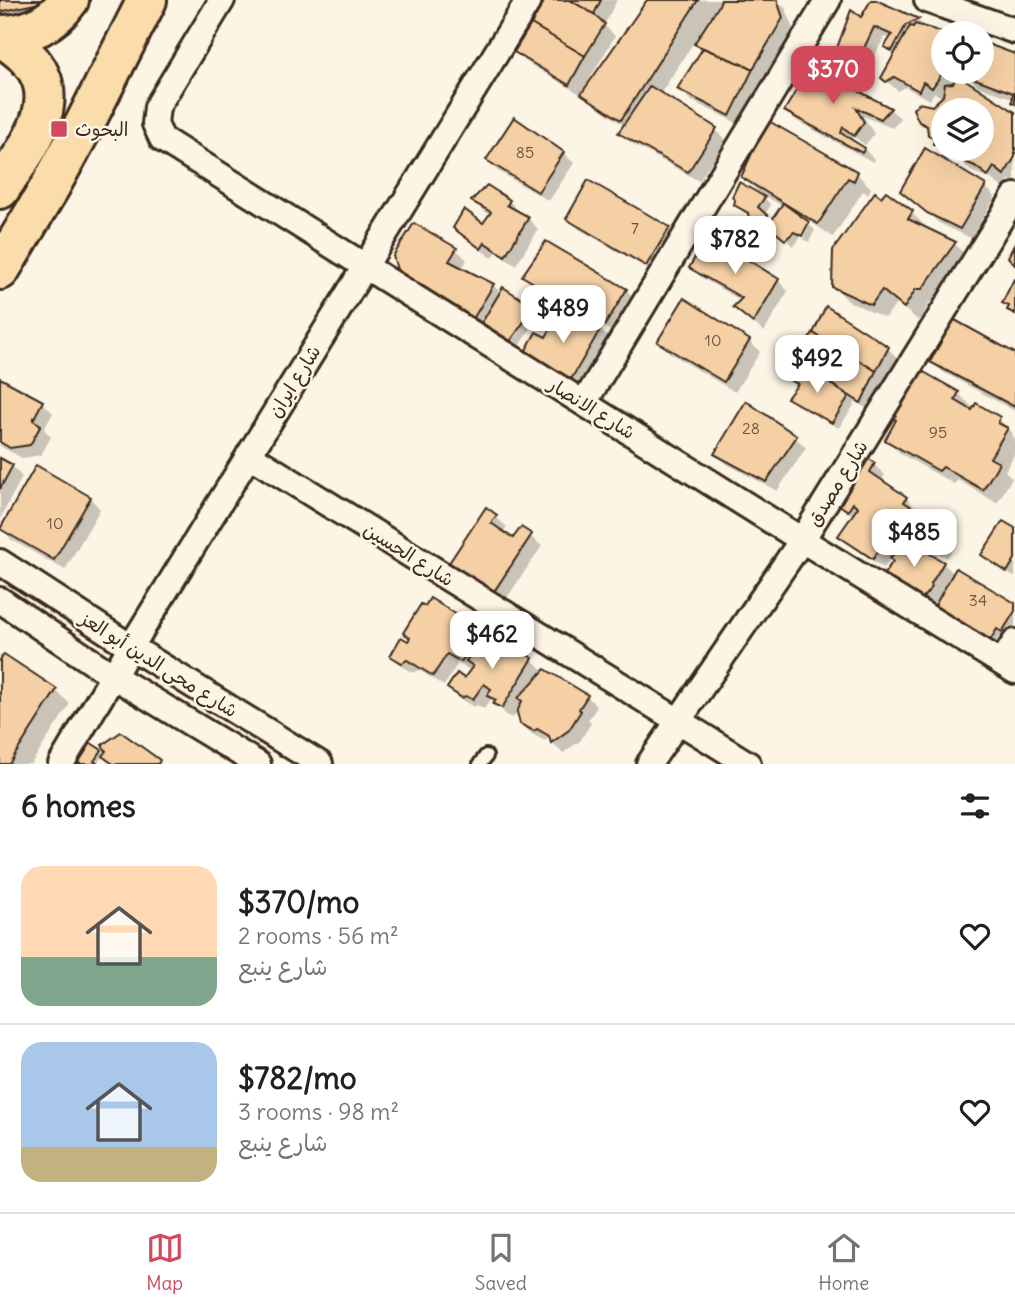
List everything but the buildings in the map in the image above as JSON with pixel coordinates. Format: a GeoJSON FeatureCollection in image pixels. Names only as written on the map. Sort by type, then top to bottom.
{"type":"FeatureCollection","features":[{"type":"Feature","properties":{"kind":"main road"},"geometry":{"type":"LineString","coordinates":[[0,35],[37,28],[59,13],[69,0]]}},
{"type":"Feature","properties":{"kind":"main road"},"geometry":{"type":"LineString","coordinates":[[0,270],[85,123],[147,0]]}},
{"type":"Feature","properties":{"kind":"main road"},"geometry":{"type":"LineString","coordinates":[[0,35],[28,57],[38,72],[45,105],[33,138],[0,189]]}},
{"type":"Feature","properties":{"kind":"main road"},"geometry":{"type":"LineString","coordinates":[[33,138],[64,110],[71,107],[79,108],[85,115],[85,123]]}},
{"type":"Feature","properties":{"kind":"street","name":"شارع الانصار"},"geometry":{"type":"LineString","coordinates":[[222,0],[158,107],[155,116],[157,132],[162,139],[802,540],[1011,658]]}},
{"type":"Feature","properties":{"kind":"street","name":"شارع ايران"},"geometry":{"type":"LineString","coordinates":[[61,764],[529,0]]}},
{"type":"Feature","properties":{"kind":"street"},"geometry":{"type":"LineString","coordinates":[[584,403],[828,0]]}},
{"type":"Feature","properties":{"kind":"street"},"geometry":{"type":"LineString","coordinates":[[927,0],[1015,31]]}},
{"type":"Feature","properties":{"kind":"street","name":"شارع مصدق"},"geometry":{"type":"LineString","coordinates":[[649,764],[802,540],[1015,196]]}},
{"type":"Feature","properties":{"kind":"street","name":"شارع الحسين"},"geometry":{"type":"LineString","coordinates":[[249,455],[748,764]]}},
{"type":"Feature","properties":{"kind":"street","name":"شارع محى الدين أبو العز"},"geometry":{"type":"LineString","coordinates":[[0,562],[320,764]]}},
{"type":"Feature","properties":{"kind":"street","name":"شارع محى الدين أبو العز"},"geometry":{"type":"LineString","coordinates":[[0,600],[113,676],[258,764]]}},
{"type":"Feature","properties":{"kind":"place","name":"البحوث"},"geometry":{"type":"Point","coordinates":[59,129]}}]}
